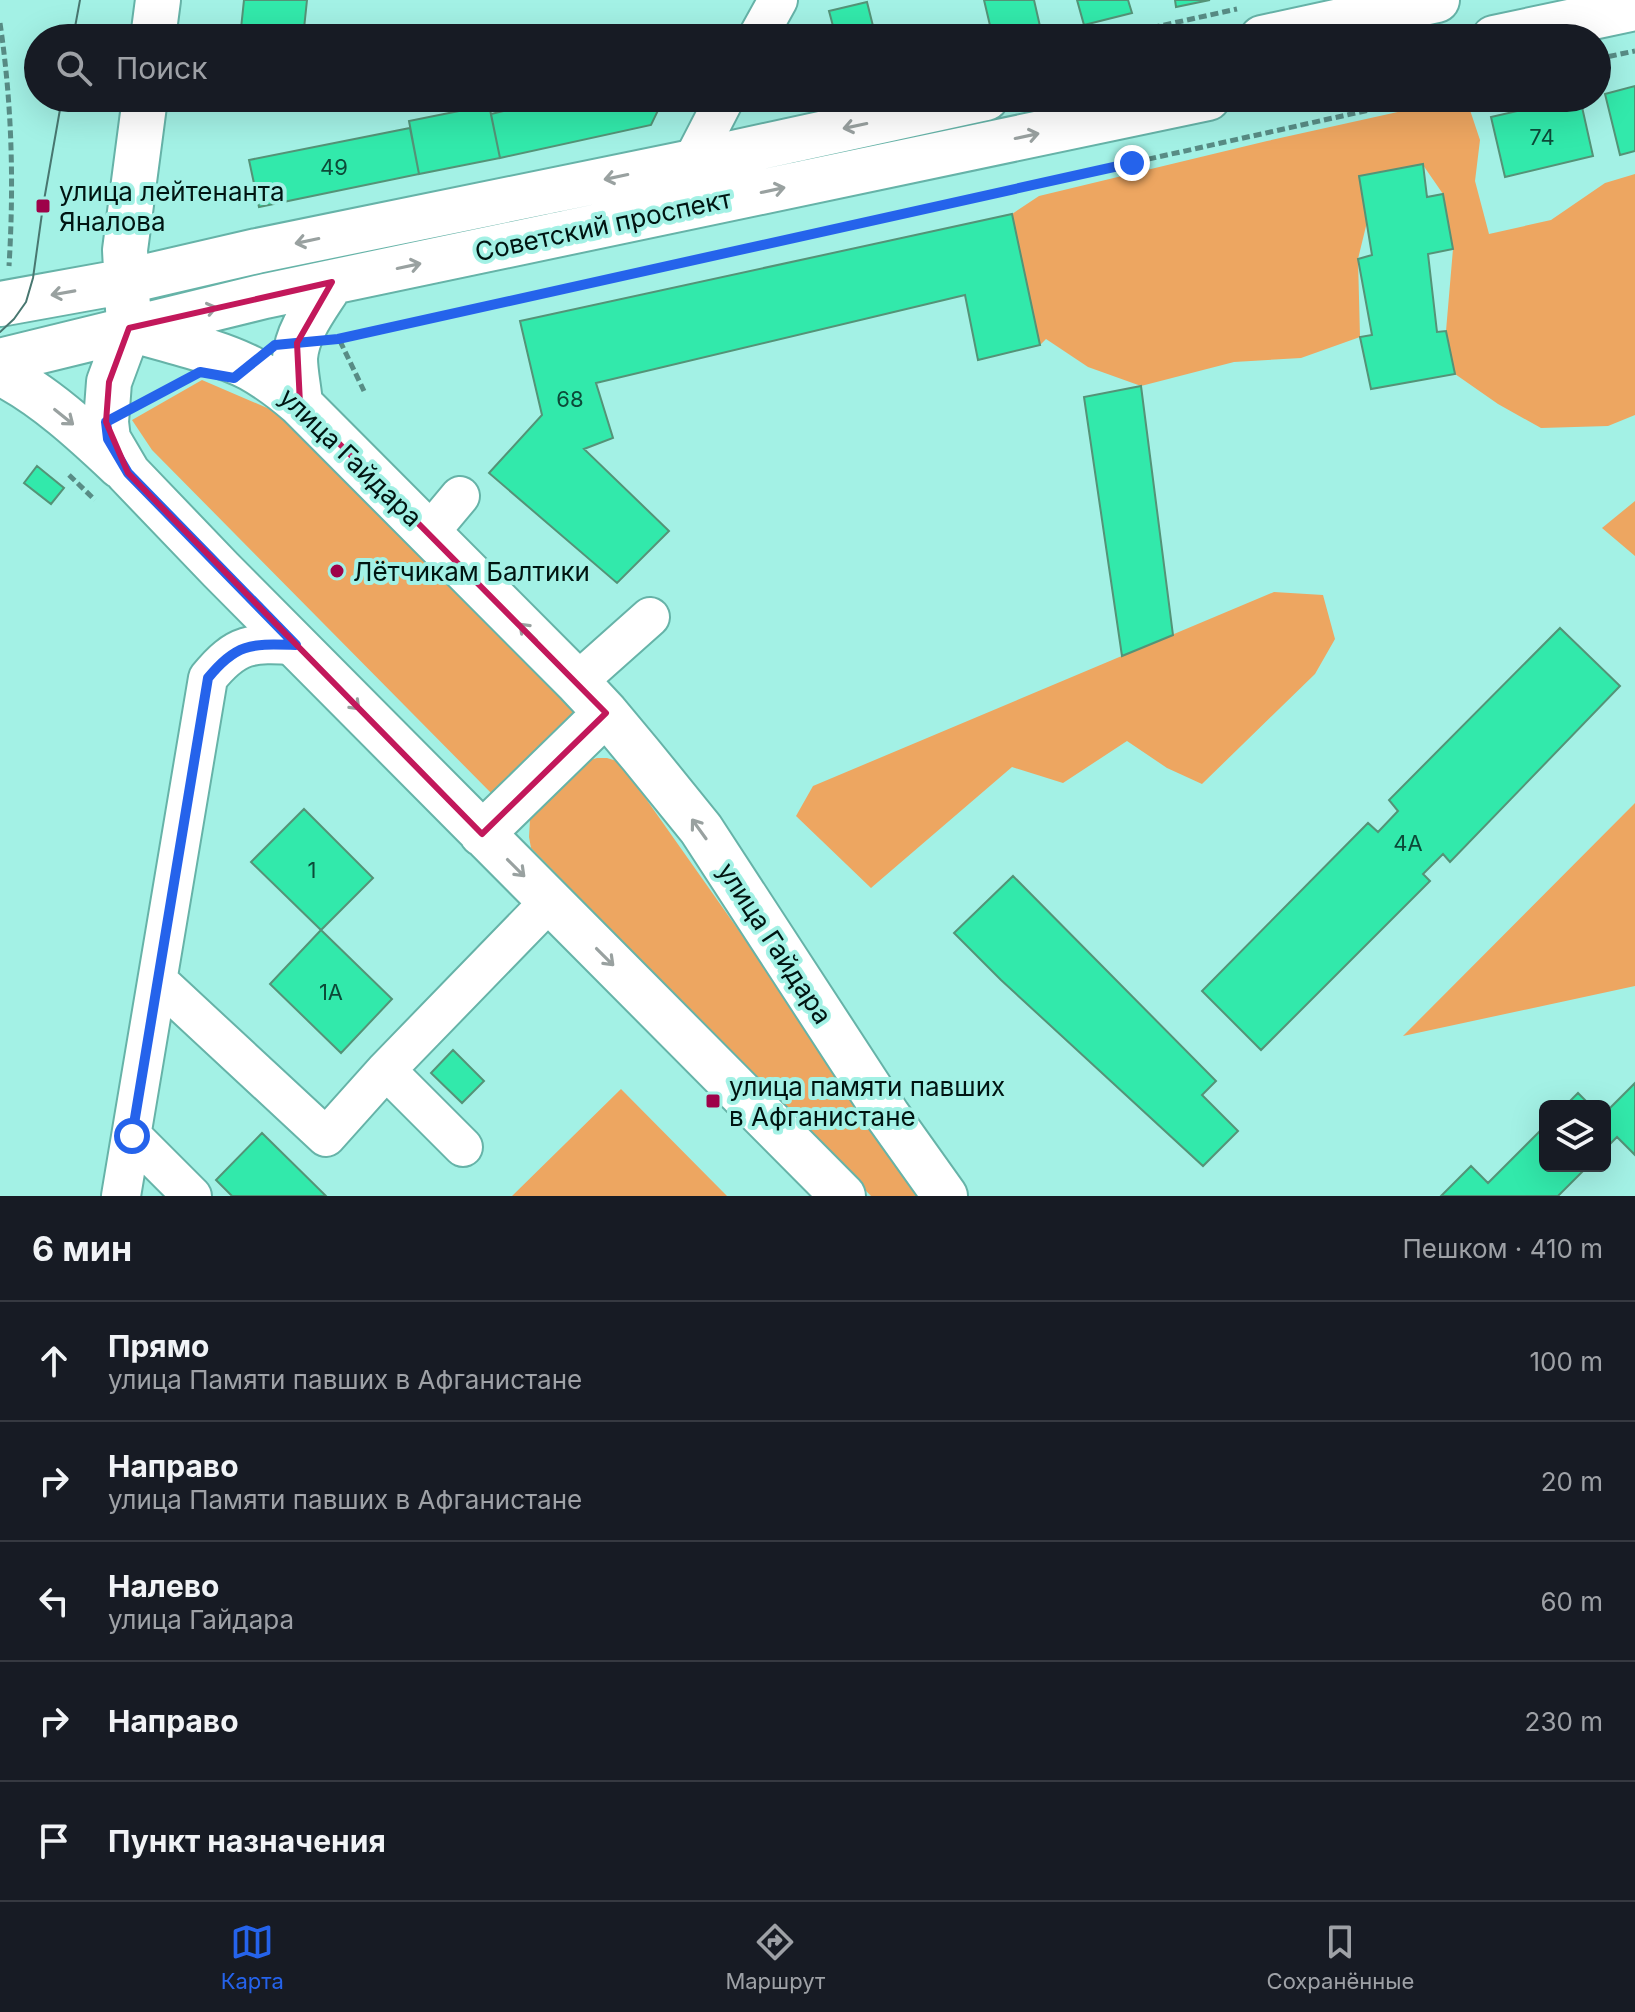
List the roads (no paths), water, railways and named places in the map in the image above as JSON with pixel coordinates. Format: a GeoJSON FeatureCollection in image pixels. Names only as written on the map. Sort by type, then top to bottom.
{"type":"FeatureCollection","features":[{"type":"Feature","properties":{"kind":"main road"},"geometry":{"type":"LineString","coordinates":[[155,24],[158,0]]}},
{"type":"Feature","properties":{"kind":"main road"},"geometry":{"type":"LineString","coordinates":[[1256,22],[1437,0]]}},
{"type":"Feature","properties":{"kind":"main road"},"geometry":{"type":"LineString","coordinates":[[1560,24],[1635,8]]}},
{"type":"Feature","properties":{"kind":"main road"},"geometry":{"type":"LineString","coordinates":[[128,473],[108,439],[106,422],[109,382],[129,328],[125,250],[143,112]]}},
{"type":"Feature","properties":{"kind":"main road","name":"Советский проспект"},"geometry":{"type":"LineString","coordinates":[[4,291],[127,281],[922,112]]}},
{"type":"Feature","properties":{"kind":"main road","name":"Советский проспект"},"geometry":{"type":"LineString","coordinates":[[0,361],[332,282],[1141,112]]}},
{"type":"Feature","properties":{"kind":"main road"},"geometry":{"type":"LineString","coordinates":[[300,404],[295,360],[297,343],[332,282]]}},
{"type":"Feature","properties":{"kind":"main road","name":"улица Гайдара"},"geometry":{"type":"LineString","coordinates":[[129,328],[248,367],[277,385],[300,404],[592,697],[701,829],[888,1116],[945,1196]]}},
{"type":"Feature","properties":{"kind":"main road"},"geometry":{"type":"LineString","coordinates":[[0,373],[39,398],[128,473],[550,901],[828,1191]]}},
{"type":"Feature","properties":{"kind":"main road"},"geometry":{"type":"LineString","coordinates":[[482,834],[592,697]]}},
{"type":"Feature","properties":{"kind":"street"},"geometry":{"type":"LineString","coordinates":[[765,24],[778,0]]}},
{"type":"Feature","properties":{"kind":"street"},"geometry":{"type":"LineString","coordinates":[[692,162],[718,112]]}},
{"type":"Feature","properties":{"kind":"street"},"geometry":{"type":"LineString","coordinates":[[429,533],[460,496]]}},
{"type":"Feature","properties":{"kind":"street"},"geometry":{"type":"LineString","coordinates":[[592,697],[650,617]]}},
{"type":"Feature","properties":{"kind":"street"},"geometry":{"type":"LineString","coordinates":[[121,1196],[208,678],[223,659],[240,649],[265,644],[296,645]]}},
{"type":"Feature","properties":{"kind":"street"},"geometry":{"type":"LineString","coordinates":[[158,981],[326,1137],[386,1070],[550,901]]}},
{"type":"Feature","properties":{"kind":"street"},"geometry":{"type":"LineString","coordinates":[[386,1070],[463,1147]]}},
{"type":"Feature","properties":{"kind":"street"},"geometry":{"type":"LineString","coordinates":[[132,1136],[192,1196]]}},
{"type":"Feature","properties":{"kind":"tram line"},"geometry":{"type":"LineString","coordinates":[[76,24],[80,0]]}},
{"type":"Feature","properties":{"kind":"tram line"},"geometry":{"type":"LineString","coordinates":[[0,332],[26,302],[33,278],[60,112]]}},
{"type":"Feature","properties":{"kind":"place","name":"улица лейтенанта Яналова"},"geometry":{"type":"Point","coordinates":[43,206]}},
{"type":"Feature","properties":{"kind":"place","name":"Лётчикам Балтики"},"geometry":{"type":"Point","coordinates":[337,571]}},
{"type":"Feature","properties":{"kind":"place","name":"улица памяти павших в Афганистане"},"geometry":{"type":"Point","coordinates":[713,1101]}}]}
